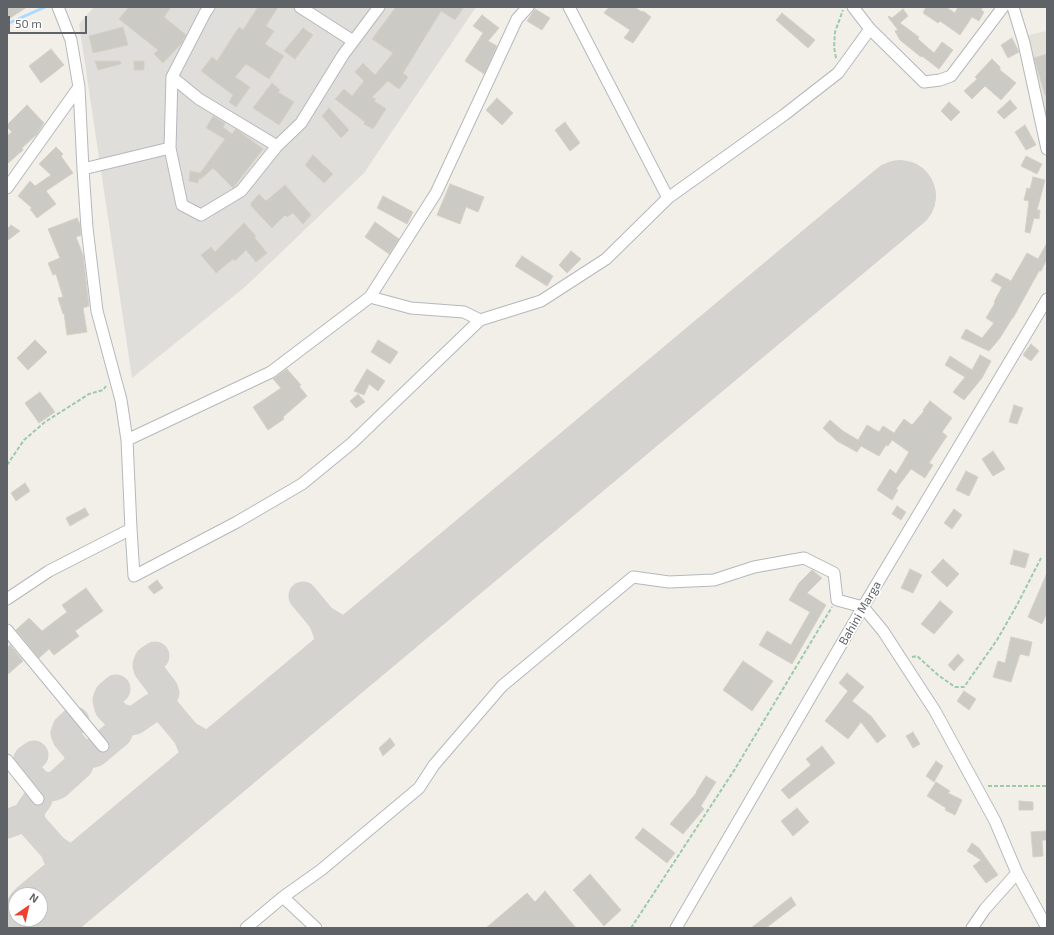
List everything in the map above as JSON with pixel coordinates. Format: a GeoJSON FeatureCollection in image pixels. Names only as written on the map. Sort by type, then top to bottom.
{"type":"FeatureCollection","features":[{"type":"Feature","properties":{"kind":"street"},"geometry":{"type":"LineString","coordinates":[[58,7],[71,40],[79,87],[87,228],[97,311],[122,400],[127,440],[134,576],[237,522],[296,488],[352,443],[480,320],[541,301],[606,259],[668,198],[838,73],[870,29]]}},
{"type":"Feature","properties":{"kind":"street"},"geometry":{"type":"LineString","coordinates":[[209,7],[172,77],[170,148],[182,205],[201,215],[241,191],[277,146],[301,123],[343,55],[379,7]]}},
{"type":"Feature","properties":{"kind":"street"},"geometry":{"type":"LineString","coordinates":[[300,7],[353,41]]}},
{"type":"Feature","properties":{"kind":"street"},"geometry":{"type":"LineString","coordinates":[[127,440],[271,372],[370,297],[436,193],[517,19],[528,7]]}},
{"type":"Feature","properties":{"kind":"street"},"geometry":{"type":"LineString","coordinates":[[569,7],[668,198]]}},
{"type":"Feature","properties":{"kind":"street"},"geometry":{"type":"LineString","coordinates":[[852,7],[870,29],[924,82],[940,80],[951,76],[1003,7]]}},
{"type":"Feature","properties":{"kind":"street"},"geometry":{"type":"LineString","coordinates":[[1013,7],[1024,43],[1047,149]]}},
{"type":"Feature","properties":{"kind":"street"},"geometry":{"type":"LineString","coordinates":[[172,77],[199,99],[277,146]]}},
{"type":"Feature","properties":{"kind":"street"},"geometry":{"type":"LineString","coordinates":[[7,188],[79,87]]}},
{"type":"Feature","properties":{"kind":"street"},"geometry":{"type":"LineString","coordinates":[[83,169],[170,148]]}},
{"type":"Feature","properties":{"kind":"street"},"geometry":{"type":"LineString","coordinates":[[370,297],[411,308],[464,312],[480,320]]}},
{"type":"Feature","properties":{"kind":"street","name":"Bahini Marga"},"geometry":{"type":"LineString","coordinates":[[676,928],[1047,299]]}},
{"type":"Feature","properties":{"kind":"street"},"geometry":{"type":"LineString","coordinates":[[7,599],[49,571],[131,529]]}},
{"type":"Feature","properties":{"kind":"street"},"geometry":{"type":"LineString","coordinates":[[246,928],[283,897],[321,870],[419,788],[434,765],[502,686],[633,577],[669,582],[714,580],[754,567],[804,558],[834,573],[837,600],[864,607],[883,631],[935,711],[975,787],[995,821],[1018,873],[1047,928]]}},
{"type":"Feature","properties":{"kind":"street"},"geometry":{"type":"LineString","coordinates":[[7,630],[103,746]]}},
{"type":"Feature","properties":{"kind":"street"},"geometry":{"type":"LineString","coordinates":[[7,760],[38,799]]}},
{"type":"Feature","properties":{"kind":"street"},"geometry":{"type":"LineString","coordinates":[[972,928],[985,909],[1018,873]]}},
{"type":"Feature","properties":{"kind":"street"},"geometry":{"type":"LineString","coordinates":[[283,897],[316,928]]}},
{"type":"Feature","properties":{"kind":"path"},"geometry":{"type":"LineString","coordinates":[[838,73],[834,47],[835,32],[844,7]]}},
{"type":"Feature","properties":{"kind":"path"},"geometry":{"type":"LineString","coordinates":[[7,465],[24,440],[45,422],[89,394],[103,390],[115,376]]}},
{"type":"Feature","properties":{"kind":"path"},"geometry":{"type":"LineString","coordinates":[[901,660],[917,656],[938,675],[954,686],[964,687],[997,640],[1041,558]]}},
{"type":"Feature","properties":{"kind":"path"},"geometry":{"type":"LineString","coordinates":[[631,928],[735,769],[837,600]]}},
{"type":"Feature","properties":{"kind":"path"},"geometry":{"type":"LineString","coordinates":[[975,787],[1047,786]]}},
{"type":"Feature","properties":{"kind":"shaded area"},"geometry":{"type":"Polygon","coordinates":[[[94,7],[476,7],[364,173],[245,287],[132,378],[79,24],[94,7]]]}},
{"type":"Feature","properties":{"kind":"shaded area"},"geometry":{"type":"Polygon","coordinates":[[[1047,31],[1047,140],[1024,36],[1047,31]]]}},
{"type":"Feature","properties":{"kind":"building"},"geometry":{"type":"Polygon","coordinates":[[[7,7],[27,7],[7,20],[7,7]]]}},
{"type":"Feature","properties":{"kind":"building"},"geometry":{"type":"Polygon","coordinates":[[[129,7],[171,7],[164,17],[186,35],[181,44],[163,63],[154,54],[158,50],[119,19],[129,7]]]}},
{"type":"Feature","properties":{"kind":"building"},"geometry":{"type":"Polygon","coordinates":[[[258,7],[278,7],[266,26],[274,31],[265,44],[284,56],[269,79],[246,64],[235,77],[250,87],[236,107],[229,102],[233,95],[201,71],[212,57],[217,61],[239,27],[243,30],[258,7]]]}},
{"type":"Feature","properties":{"kind":"building"},"geometry":{"type":"Polygon","coordinates":[[[396,7],[464,7],[455,20],[441,11],[403,73],[408,77],[399,89],[388,81],[372,97],[376,99],[374,101],[386,109],[373,129],[364,124],[365,122],[335,99],[344,89],[352,96],[364,81],[355,72],[363,63],[375,75],[393,53],[372,39],[396,7]]]}},
{"type":"Feature","properties":{"kind":"building"},"geometry":{"type":"Polygon","coordinates":[[[609,7],[634,7],[651,17],[633,43],[624,38],[630,30],[604,13],[609,7]]]}},
{"type":"Feature","properties":{"kind":"building"},"geometry":{"type":"Polygon","coordinates":[[[926,7],[946,7],[955,13],[958,7],[983,7],[981,10],[984,12],[979,21],[972,17],[960,35],[940,21],[938,23],[923,13],[926,7]]]}},
{"type":"Feature","properties":{"kind":"building"},"geometry":{"type":"Polygon","coordinates":[[[535,9],[550,18],[542,30],[527,21],[535,9]]]}},
{"type":"Feature","properties":{"kind":"building"},"geometry":{"type":"Polygon","coordinates":[[[903,9],[908,16],[900,23],[919,37],[918,39],[934,53],[942,42],[953,50],[939,69],[900,40],[895,31],[898,30],[888,17],[889,16],[892,18],[903,9]]]}},
{"type":"Feature","properties":{"kind":"building"},"geometry":{"type":"Polygon","coordinates":[[[782,13],[815,40],[808,48],[776,20],[782,13]]]}},
{"type":"Feature","properties":{"kind":"building"},"geometry":{"type":"Polygon","coordinates":[[[482,15],[499,28],[488,41],[497,46],[484,74],[465,61],[483,33],[473,26],[482,15]]]}},
{"type":"Feature","properties":{"kind":"building"},"geometry":{"type":"Polygon","coordinates":[[[123,27],[128,45],[93,53],[89,36],[123,27]]]}},
{"type":"Feature","properties":{"kind":"building"},"geometry":{"type":"Polygon","coordinates":[[[303,28],[313,35],[295,59],[284,51],[303,28]]]}},
{"type":"Feature","properties":{"kind":"building"},"geometry":{"type":"Polygon","coordinates":[[[1012,38],[1019,52],[1008,58],[1001,45],[1012,38]]]}},
{"type":"Feature","properties":{"kind":"building"},"geometry":{"type":"Polygon","coordinates":[[[51,49],[64,65],[41,83],[29,66],[51,49]]]}},
{"type":"Feature","properties":{"kind":"building"},"geometry":{"type":"Polygon","coordinates":[[[1047,54],[1047,95],[1045,95],[1034,58],[1047,54]]]}},
{"type":"Feature","properties":{"kind":"building"},"geometry":{"type":"Polygon","coordinates":[[[992,59],[1000,67],[1000,70],[1016,83],[1001,100],[985,86],[972,99],[964,91],[977,79],[975,77],[992,59]]]}},
{"type":"Feature","properties":{"kind":"building"},"geometry":{"type":"Polygon","coordinates":[[[95,61],[120,61],[121,64],[98,70],[95,61]]]}},
{"type":"Feature","properties":{"kind":"building"},"geometry":{"type":"Polygon","coordinates":[[[134,61],[144,61],[144,70],[134,70],[134,61]]]}},
{"type":"Feature","properties":{"kind":"building"},"geometry":{"type":"Polygon","coordinates":[[[272,83],[280,90],[278,92],[294,102],[279,125],[253,108],[272,83]]]}},
{"type":"Feature","properties":{"kind":"building"},"geometry":{"type":"Polygon","coordinates":[[[497,98],[513,113],[502,125],[486,110],[497,98]]]}},
{"type":"Feature","properties":{"kind":"building"},"geometry":{"type":"Polygon","coordinates":[[[1010,100],[1017,108],[1004,119],[997,112],[1010,100]]]}},
{"type":"Feature","properties":{"kind":"building"},"geometry":{"type":"Polygon","coordinates":[[[949,102],[960,112],[951,121],[941,111],[949,102]]]}},
{"type":"Feature","properties":{"kind":"building"},"geometry":{"type":"Polygon","coordinates":[[[27,105],[44,123],[37,134],[22,148],[23,150],[7,164],[7,136],[12,132],[7,125],[27,105]]]}},
{"type":"Feature","properties":{"kind":"building"},"geometry":{"type":"Polygon","coordinates":[[[329,108],[349,130],[341,138],[322,116],[329,108]]]}},
{"type":"Feature","properties":{"kind":"building"},"geometry":{"type":"Polygon","coordinates":[[[213,116],[225,123],[223,127],[232,134],[236,129],[263,149],[233,188],[213,168],[201,179],[199,178],[198,183],[189,181],[190,171],[200,173],[225,139],[206,128],[213,116]]]}},
{"type":"Feature","properties":{"kind":"building"},"geometry":{"type":"Polygon","coordinates":[[[565,122],[580,143],[570,151],[555,130],[565,122]]]}},
{"type":"Feature","properties":{"kind":"building"},"geometry":{"type":"Polygon","coordinates":[[[1025,125],[1036,145],[1026,150],[1015,132],[1025,125]]]}},
{"type":"Feature","properties":{"kind":"building"},"geometry":{"type":"Polygon","coordinates":[[[56,147],[63,154],[61,156],[73,173],[46,191],[56,204],[37,218],[30,209],[32,208],[18,196],[30,181],[35,186],[51,175],[39,164],[56,147]]]}},
{"type":"Feature","properties":{"kind":"building"},"geometry":{"type":"Polygon","coordinates":[[[313,155],[333,174],[324,183],[305,165],[313,155]]]}},
{"type":"Feature","properties":{"kind":"building"},"geometry":{"type":"Polygon","coordinates":[[[1026,156],[1042,164],[1037,174],[1021,166],[1026,156]]]}},
{"type":"Feature","properties":{"kind":"building"},"geometry":{"type":"Polygon","coordinates":[[[1033,177],[1045,180],[1037,210],[1040,210],[1039,219],[1034,218],[1030,233],[1025,232],[1029,201],[1024,200],[1027,188],[1030,189],[1033,177]]]}},
{"type":"Feature","properties":{"kind":"building"},"geometry":{"type":"Polygon","coordinates":[[[450,184],[484,197],[478,212],[466,207],[460,224],[437,215],[450,184]]]}},
{"type":"Feature","properties":{"kind":"building"},"geometry":{"type":"Polygon","coordinates":[[[285,185],[311,215],[303,224],[293,213],[287,217],[285,215],[272,228],[251,206],[251,203],[259,194],[266,201],[285,185]]]}},
{"type":"Feature","properties":{"kind":"building"},"geometry":{"type":"Polygon","coordinates":[[[383,196],[413,212],[407,224],[377,208],[383,196]]]}},
{"type":"Feature","properties":{"kind":"building"},"geometry":{"type":"Polygon","coordinates":[[[77,218],[80,224],[81,235],[76,237],[83,255],[89,306],[83,308],[87,332],[67,335],[64,313],[63,314],[58,298],[63,297],[56,274],[53,275],[48,263],[60,258],[48,229],[77,218]]]}},
{"type":"Feature","properties":{"kind":"building"},"geometry":{"type":"Polygon","coordinates":[[[375,222],[399,239],[389,254],[365,237],[375,222]]]}},
{"type":"Feature","properties":{"kind":"building"},"geometry":{"type":"Polygon","coordinates":[[[244,223],[256,236],[254,237],[267,253],[256,262],[246,250],[235,261],[233,259],[216,273],[201,255],[211,247],[215,252],[244,223]]]}},
{"type":"Feature","properties":{"kind":"building"},"geometry":{"type":"Polygon","coordinates":[[[11,225],[20,231],[7,241],[7,229],[11,225]]]}},
{"type":"Feature","properties":{"kind":"building"},"geometry":{"type":"Polygon","coordinates":[[[1047,243],[1047,259],[1041,271],[1039,271],[1000,338],[989,351],[961,338],[966,329],[982,338],[994,323],[986,318],[1002,287],[991,281],[996,273],[1011,281],[1027,253],[1038,259],[1047,243]]]}},
{"type":"Feature","properties":{"kind":"building"},"geometry":{"type":"Polygon","coordinates":[[[571,251],[581,259],[567,273],[559,265],[571,251]]]}},
{"type":"Feature","properties":{"kind":"building"},"geometry":{"type":"Polygon","coordinates":[[[522,256],[553,276],[547,286],[515,266],[522,256]]]}},
{"type":"Feature","properties":{"kind":"building"},"geometry":{"type":"Polygon","coordinates":[[[35,340],[47,352],[28,370],[17,358],[35,340]]]}},
{"type":"Feature","properties":{"kind":"building"},"geometry":{"type":"Polygon","coordinates":[[[378,340],[398,352],[390,364],[371,352],[378,340]]]}},
{"type":"Feature","properties":{"kind":"building"},"geometry":{"type":"Polygon","coordinates":[[[1031,344],[1039,351],[1031,361],[1023,355],[1031,344]]]}},
{"type":"Feature","properties":{"kind":"building"},"geometry":{"type":"Polygon","coordinates":[[[980,355],[991,361],[982,378],[964,400],[953,392],[965,377],[945,365],[950,356],[972,370],[980,355]]]}},
{"type":"Feature","properties":{"kind":"building"},"geometry":{"type":"Polygon","coordinates":[[[287,369],[301,385],[299,386],[307,396],[283,417],[284,419],[268,430],[253,407],[281,388],[273,379],[287,369]]]}},
{"type":"Feature","properties":{"kind":"building"},"geometry":{"type":"Polygon","coordinates":[[[367,369],[385,381],[378,391],[369,384],[364,395],[354,391],[367,369]]]}},
{"type":"Feature","properties":{"kind":"building"},"geometry":{"type":"Polygon","coordinates":[[[40,392],[55,412],[39,423],[25,403],[40,392]]]}},
{"type":"Feature","properties":{"kind":"building"},"geometry":{"type":"Polygon","coordinates":[[[358,394],[365,402],[356,408],[350,401],[358,394]]]}},
{"type":"Feature","properties":{"kind":"building"},"geometry":{"type":"Polygon","coordinates":[[[930,401],[952,418],[942,432],[947,436],[929,463],[933,465],[925,478],[911,469],[896,489],[898,490],[892,500],[877,490],[890,469],[896,474],[909,452],[892,440],[888,446],[886,445],[879,456],[861,446],[857,452],[837,441],[823,428],[830,420],[843,431],[858,440],[867,425],[879,432],[883,426],[894,433],[904,419],[912,425],[930,401]]]}},
{"type":"Feature","properties":{"kind":"building"},"geometry":{"type":"Polygon","coordinates":[[[1014,405],[1023,408],[1017,424],[1009,422],[1014,405]]]}},
{"type":"Feature","properties":{"kind":"building"},"geometry":{"type":"Polygon","coordinates":[[[993,451],[1005,469],[993,476],[982,459],[993,451]]]}},
{"type":"Feature","properties":{"kind":"building"},"geometry":{"type":"Polygon","coordinates":[[[966,471],[978,477],[969,496],[956,490],[966,471]]]}},
{"type":"Feature","properties":{"kind":"building"},"geometry":{"type":"Polygon","coordinates":[[[25,483],[30,491],[16,501],[11,493],[25,483]]]}},
{"type":"Feature","properties":{"kind":"building"},"geometry":{"type":"Polygon","coordinates":[[[897,506],[906,512],[901,520],[892,514],[897,506]]]}},
{"type":"Feature","properties":{"kind":"building"},"geometry":{"type":"Polygon","coordinates":[[[85,508],[89,515],[70,526],[66,518],[85,508]]]}},
{"type":"Feature","properties":{"kind":"building"},"geometry":{"type":"Polygon","coordinates":[[[954,509],[962,515],[952,529],[944,523],[954,509]]]}},
{"type":"Feature","properties":{"kind":"building"},"geometry":{"type":"Polygon","coordinates":[[[1014,550],[1029,554],[1025,568],[1010,564],[1014,550]]]}},
{"type":"Feature","properties":{"kind":"building"},"geometry":{"type":"Polygon","coordinates":[[[943,559],[959,574],[947,587],[931,572],[943,559]]]}},
{"type":"Feature","properties":{"kind":"building"},"geometry":{"type":"Polygon","coordinates":[[[910,569],[922,575],[913,593],[901,588],[910,569]]]}},
{"type":"Feature","properties":{"kind":"building"},"geometry":{"type":"Polygon","coordinates":[[[812,570],[822,578],[807,593],[826,605],[792,664],[759,645],[767,631],[791,645],[810,612],[789,600],[799,583],[812,570]]]}},
{"type":"Feature","properties":{"kind":"building"},"geometry":{"type":"Polygon","coordinates":[[[1047,573],[1047,613],[1042,624],[1028,617],[1047,573]]]}},
{"type":"Feature","properties":{"kind":"building"},"geometry":{"type":"Polygon","coordinates":[[[157,580],[163,588],[154,594],[148,587],[157,580]]]}},
{"type":"Feature","properties":{"kind":"building"},"geometry":{"type":"Polygon","coordinates":[[[86,588],[103,611],[75,631],[79,636],[54,655],[49,649],[39,658],[16,630],[29,618],[42,631],[67,612],[62,605],[86,588]]]}},
{"type":"Feature","properties":{"kind":"building"},"geometry":{"type":"Polygon","coordinates":[[[940,601],[953,612],[934,634],[921,624],[940,601]]]}},
{"type":"Feature","properties":{"kind":"building"},"geometry":{"type":"Polygon","coordinates":[[[1011,637],[1032,642],[1029,656],[1020,654],[1011,682],[993,677],[998,661],[1005,663],[1011,637]]]}},
{"type":"Feature","properties":{"kind":"building"},"geometry":{"type":"Polygon","coordinates":[[[10,645],[23,661],[7,675],[7,648],[10,645]]]}},
{"type":"Feature","properties":{"kind":"building"},"geometry":{"type":"Polygon","coordinates":[[[958,654],[964,660],[954,671],[948,665],[958,654]]]}},
{"type":"Feature","properties":{"kind":"building"},"geometry":{"type":"Polygon","coordinates":[[[743,661],[773,681],[752,711],[723,690],[743,661]]]}},
{"type":"Feature","properties":{"kind":"building"},"geometry":{"type":"Polygon","coordinates":[[[847,673],[864,687],[852,701],[871,716],[886,736],[877,743],[861,722],[848,739],[825,721],[848,691],[839,683],[847,673]]]}},
{"type":"Feature","properties":{"kind":"building"},"geometry":{"type":"Polygon","coordinates":[[[964,691],[976,699],[969,710],[957,701],[964,691]]]}},
{"type":"Feature","properties":{"kind":"building"},"geometry":{"type":"Polygon","coordinates":[[[913,732],[920,744],[913,748],[906,736],[913,732]]]}},
{"type":"Feature","properties":{"kind":"building"},"geometry":{"type":"Polygon","coordinates":[[[390,738],[395,745],[383,756],[379,748],[390,738]]]}},
{"type":"Feature","properties":{"kind":"building"},"geometry":{"type":"Polygon","coordinates":[[[822,746],[835,763],[789,799],[781,790],[811,765],[806,759],[822,746]]]}},
{"type":"Feature","properties":{"kind":"building"},"geometry":{"type":"Polygon","coordinates":[[[936,761],[943,766],[934,782],[926,776],[936,761]]]}},
{"type":"Feature","properties":{"kind":"building"},"geometry":{"type":"Polygon","coordinates":[[[706,776],[716,782],[701,806],[704,809],[683,834],[670,824],[697,792],[706,776]]]}},
{"type":"Feature","properties":{"kind":"building"},"geometry":{"type":"Polygon","coordinates":[[[936,782],[950,791],[948,793],[962,800],[955,815],[945,810],[946,808],[927,796],[936,782]]]}},
{"type":"Feature","properties":{"kind":"building"},"geometry":{"type":"Polygon","coordinates":[[[1019,801],[1033,802],[1033,810],[1019,810],[1019,801]]]}},
{"type":"Feature","properties":{"kind":"building"},"geometry":{"type":"Polygon","coordinates":[[[797,808],[809,822],[793,836],[781,821],[797,808]]]}},
{"type":"Feature","properties":{"kind":"building"},"geometry":{"type":"Polygon","coordinates":[[[643,828],[675,853],[667,863],[635,838],[643,828]]]}},
{"type":"Feature","properties":{"kind":"building"},"geometry":{"type":"Polygon","coordinates":[[[1047,831],[1047,840],[1042,840],[1043,856],[1033,857],[1031,832],[1047,831]]]}},
{"type":"Feature","properties":{"kind":"building"},"geometry":{"type":"Polygon","coordinates":[[[972,843],[979,848],[998,875],[986,883],[973,866],[981,860],[967,851],[972,843]]]}},
{"type":"Feature","properties":{"kind":"building"},"geometry":{"type":"Polygon","coordinates":[[[590,874],[621,910],[604,926],[573,890],[590,874]]]}},
{"type":"Feature","properties":{"kind":"building"},"geometry":{"type":"Polygon","coordinates":[[[545,891],[576,928],[486,928],[527,893],[535,902],[545,891]]]}},
{"type":"Feature","properties":{"kind":"building"},"geometry":{"type":"Polygon","coordinates":[[[791,897],[796,905],[766,928],[751,928],[791,897]]]}},
{"type":"Feature","properties":{"kind":"waterway"},"geometry":{"type":"LineString","coordinates":[[7,24],[45,7]]}},
{"type":"Feature","properties":{"kind":"taxiway"},"geometry":{"type":"LineString","coordinates":[[303,596],[322,619],[327,631],[330,645],[326,660],[316,684]]}},
{"type":"Feature","properties":{"kind":"taxiway"},"geometry":{"type":"LineString","coordinates":[[322,619],[337,628],[349,632],[381,630]]}},
{"type":"Feature","properties":{"kind":"taxiway"},"geometry":{"type":"LineString","coordinates":[[155,656],[149,660],[147,665],[148,669],[164,690],[165,693],[161,700],[161,704],[187,735],[194,751],[196,768],[193,780],[182,796]]}},
{"type":"Feature","properties":{"kind":"taxiway"},"geometry":{"type":"LineString","coordinates":[[77,750],[84,754],[94,753],[118,733],[121,726],[118,717],[109,708],[107,700],[109,695],[116,689]]}},
{"type":"Feature","properties":{"kind":"taxiway"},"geometry":{"type":"LineString","coordinates":[[118,717],[130,721],[135,720],[152,708],[157,707],[166,710]]}},
{"type":"Feature","properties":{"kind":"taxiway"},"geometry":{"type":"LineString","coordinates":[[39,785],[51,787],[57,785],[79,765],[80,759],[77,750],[67,738],[65,733],[67,728],[75,721]]}},
{"type":"Feature","properties":{"kind":"taxiway"},"geometry":{"type":"LineString","coordinates":[[187,735],[203,744],[214,747],[227,747],[250,739]]}},
{"type":"Feature","properties":{"kind":"taxiway"},"geometry":{"type":"LineString","coordinates":[[34,755],[28,759],[26,765],[26,771],[39,785],[40,790],[38,799],[30,810],[31,823],[54,849],[60,863],[62,877],[58,892],[49,908]]}},
{"type":"Feature","properties":{"kind":"taxiway"},"geometry":{"type":"LineString","coordinates":[[7,824],[20,819],[25,819],[31,823]]}},
{"type":"Feature","properties":{"kind":"taxiway"},"geometry":{"type":"LineString","coordinates":[[54,849],[70,860],[84,863],[100,861],[110,856]]}},
{"type":"Feature","properties":{"kind":"runway"},"geometry":{"type":"LineString","coordinates":[[48,908],[900,196]]}}]}
